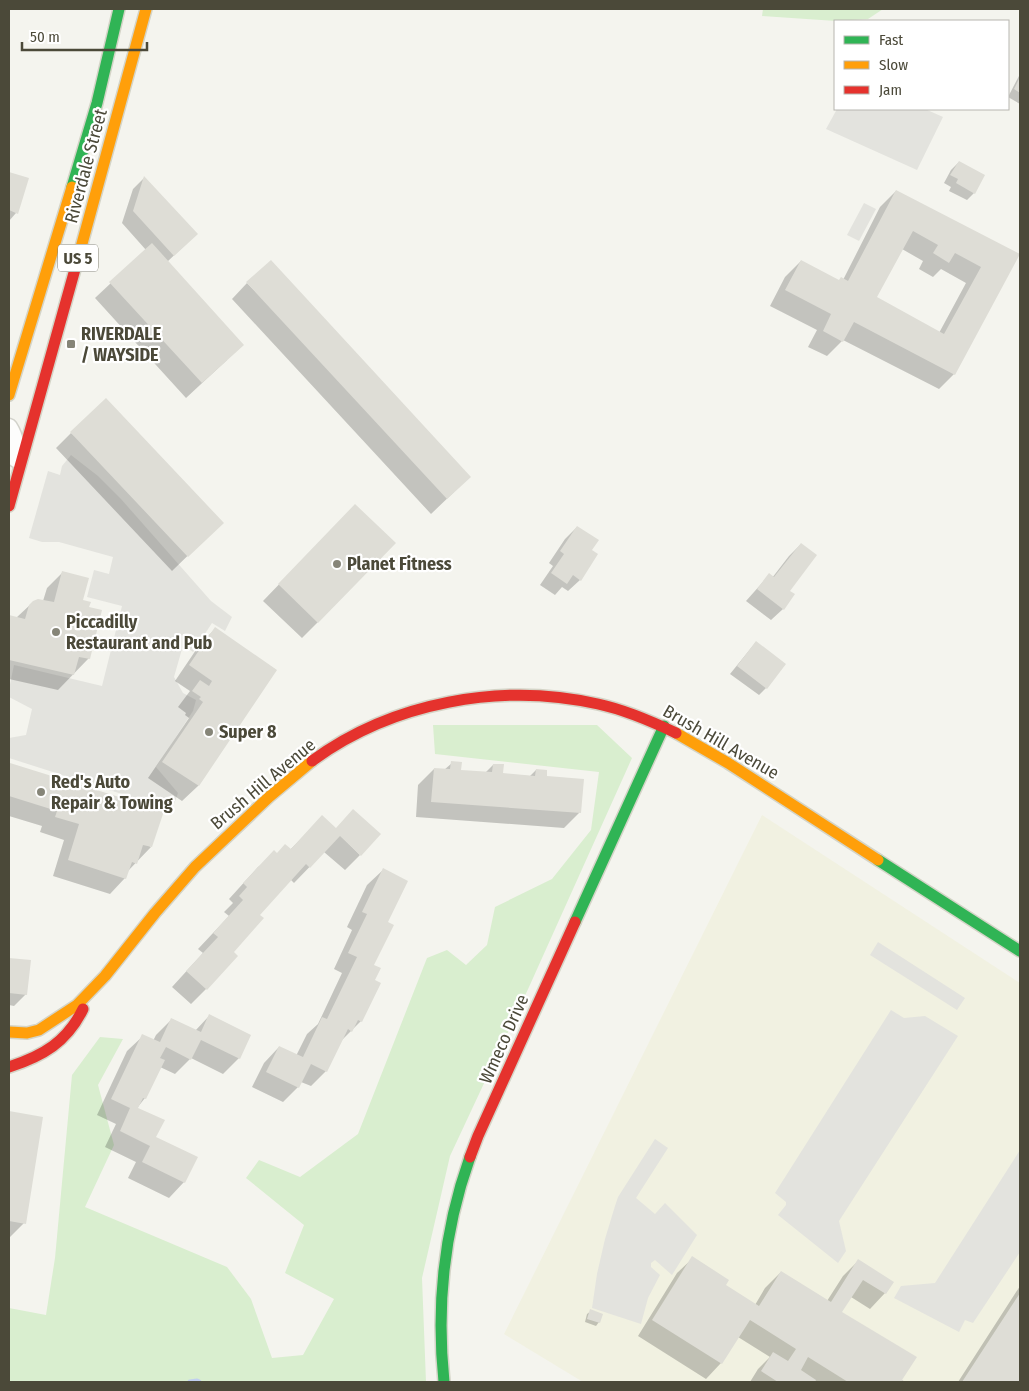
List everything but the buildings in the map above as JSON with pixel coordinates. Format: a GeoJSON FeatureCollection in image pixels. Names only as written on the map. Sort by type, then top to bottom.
{"type":"FeatureCollection","features":[{"type":"Feature","properties":{"kind":"street","name":"Riverdale Street"},"geometry":{"type":"LineString","coordinates":[[9,395],[96,103],[119,9]]}},
{"type":"Feature","properties":{"kind":"street","name":"Riverdale Street"},"geometry":{"type":"LineString","coordinates":[[9,506],[146,9]]}},
{"type":"Feature","properties":{"kind":"street"},"geometry":{"type":"LineString","coordinates":[[13,344],[21,333],[37,298]]}},
{"type":"Feature","properties":{"kind":"street"},"geometry":{"type":"LineString","coordinates":[[9,427],[16,443],[17,476]]}},
{"type":"Feature","properties":{"kind":"street","name":"Brush Hill Avenue"},"geometry":{"type":"LineString","coordinates":[[9,1067],[22,1058],[37,1057],[72,1027],[88,997],[169,895],[197,865],[299,772],[332,748],[388,719],[442,702],[501,695],[544,696],[591,702],[621,710],[664,726],[756,781],[1020,952]]}},
{"type":"Feature","properties":{"kind":"street","name":"Wmeco Drive"},"geometry":{"type":"LineString","coordinates":[[444,1382],[441,1360],[441,1284],[446,1246],[465,1172],[478,1136],[664,726]]}},
{"type":"Feature","properties":{"kind":"street","name":"Brush Hill Avenue"},"geometry":{"type":"LineString","coordinates":[[9,1032],[26,1033],[40,1030],[61,1018],[88,997]]}},
{"type":"Feature","properties":{"kind":"shaded area"},"geometry":{"type":"Polygon","coordinates":[[[836,110],[927,110],[943,117],[917,170],[826,129],[836,110]]]}},
{"type":"Feature","properties":{"kind":"shaded area"},"geometry":{"type":"Polygon","coordinates":[[[864,203],[876,209],[859,241],[847,235],[864,203]]]}},
{"type":"Feature","properties":{"kind":"shaded area"},"geometry":{"type":"Polygon","coordinates":[[[71,455],[98,476],[121,499],[211,601],[232,617],[225,631],[212,623],[193,652],[184,645],[182,649],[174,677],[183,693],[196,700],[193,711],[156,767],[178,793],[172,810],[9,758],[9,738],[26,735],[32,709],[9,697],[14,665],[102,686],[122,606],[87,597],[94,570],[109,574],[113,557],[59,542],[42,542],[29,538],[48,471],[60,475],[62,466],[71,455]]]}},
{"type":"Feature","properties":{"kind":"shaded area"},"geometry":{"type":"Polygon","coordinates":[[[762,815],[1020,983],[1020,1382],[583,1382],[504,1334],[762,815]]]}},
{"type":"Feature","properties":{"kind":"shaded area"},"geometry":{"type":"Polygon","coordinates":[[[878,942],[965,998],[957,1010],[870,955],[878,942]]]}},
{"type":"Feature","properties":{"kind":"shaded area"},"geometry":{"type":"Polygon","coordinates":[[[891,1010],[904,1018],[925,1016],[958,1036],[839,1221],[846,1251],[838,1263],[778,1215],[786,1205],[786,1202],[775,1193],[891,1010]]]}},
{"type":"Feature","properties":{"kind":"shaded area"},"geometry":{"type":"Polygon","coordinates":[[[655,1139],[668,1148],[636,1198],[655,1214],[665,1203],[697,1235],[672,1275],[655,1260],[651,1263],[651,1267],[660,1275],[648,1298],[641,1324],[592,1308],[605,1239],[618,1197],[655,1139]]]}},
{"type":"Feature","properties":{"kind":"shaded area"},"geometry":{"type":"Polygon","coordinates":[[[1020,1150],[1020,1252],[973,1323],[965,1320],[959,1332],[894,1298],[901,1286],[935,1283],[1020,1150]]]}},
{"type":"Feature","properties":{"kind":"green space"},"geometry":{"type":"Polygon","coordinates":[[[763,9],[883,9],[868,19],[852,20],[834,21],[762,16],[763,9]]]}},
{"type":"Feature","properties":{"kind":"green space"},"geometry":{"type":"Polygon","coordinates":[[[433,725],[597,725],[632,758],[529,987],[450,1156],[422,1278],[426,1382],[9,1382],[9,1308],[46,1315],[55,1258],[72,1075],[100,1037],[123,1039],[98,1085],[114,1145],[85,1207],[227,1267],[251,1299],[272,1358],[303,1355],[334,1299],[285,1273],[304,1225],[246,1178],[259,1160],[300,1177],[358,1134],[427,958],[447,950],[466,965],[487,945],[495,907],[552,879],[591,830],[599,772],[435,754],[433,725]]]}},
{"type":"Feature","properties":{"kind":"waterway"},"geometry":{"type":"LineString","coordinates":[[190,1382],[199,1382]]}},
{"type":"Feature","properties":{"kind":"traffic: fast"},"geometry":{"type":"LineString","coordinates":[[72,187],[97,103],[119,9]]}},
{"type":"Feature","properties":{"kind":"traffic: fast"},"geometry":{"type":"LineString","coordinates":[[575,922],[664,726]]}},
{"type":"Feature","properties":{"kind":"traffic: fast"},"geometry":{"type":"LineString","coordinates":[[878,860],[1020,951]]}},
{"type":"Feature","properties":{"kind":"traffic: fast"},"geometry":{"type":"LineString","coordinates":[[444,1382],[441,1325],[444,1268],[454,1212],[470,1157]]}},
{"type":"Feature","properties":{"kind":"traffic: slow"},"geometry":{"type":"LineString","coordinates":[[77,262],[146,9]]}},
{"type":"Feature","properties":{"kind":"traffic: slow"},"geometry":{"type":"LineString","coordinates":[[9,395],[72,187]]}},
{"type":"Feature","properties":{"kind":"traffic: slow"},"geometry":{"type":"LineString","coordinates":[[676,733],[728,763],[878,860]]}},
{"type":"Feature","properties":{"kind":"traffic: slow"},"geometry":{"type":"LineString","coordinates":[[9,1032],[27,1033],[39,1030],[77,1005],[105,976],[155,913],[195,867],[269,797],[312,761]]}},
{"type":"Feature","properties":{"kind":"traffic: jam"},"geometry":{"type":"LineString","coordinates":[[9,506],[77,262]]}},
{"type":"Feature","properties":{"kind":"traffic: jam"},"geometry":{"type":"LineString","coordinates":[[312,761],[343,741],[377,724],[412,711],[449,702],[486,697],[524,695],[598,704],[638,716],[676,733]]}},
{"type":"Feature","properties":{"kind":"traffic: jam"},"geometry":{"type":"LineString","coordinates":[[470,1157],[575,922]]}},
{"type":"Feature","properties":{"kind":"traffic: jam"},"geometry":{"type":"LineString","coordinates":[[9,1067],[43,1053],[62,1039],[77,1021],[83,1009]]}},
{"type":"Feature","properties":{"kind":"place","name":"RIVERDALE / WAYSIDE"},"geometry":{"type":"Point","coordinates":[71,344]}},
{"type":"Feature","properties":{"kind":"place","name":"Planet Fitness"},"geometry":{"type":"Point","coordinates":[337,564]}},
{"type":"Feature","properties":{"kind":"place","name":"Piccadilly Restaurant and Pub"},"geometry":{"type":"Point","coordinates":[56,632]}},
{"type":"Feature","properties":{"kind":"place","name":"Super 8"},"geometry":{"type":"Point","coordinates":[209,732]}},
{"type":"Feature","properties":{"kind":"place","name":"Red's Auto Repair & Towing"},"geometry":{"type":"Point","coordinates":[41,792]}}]}
